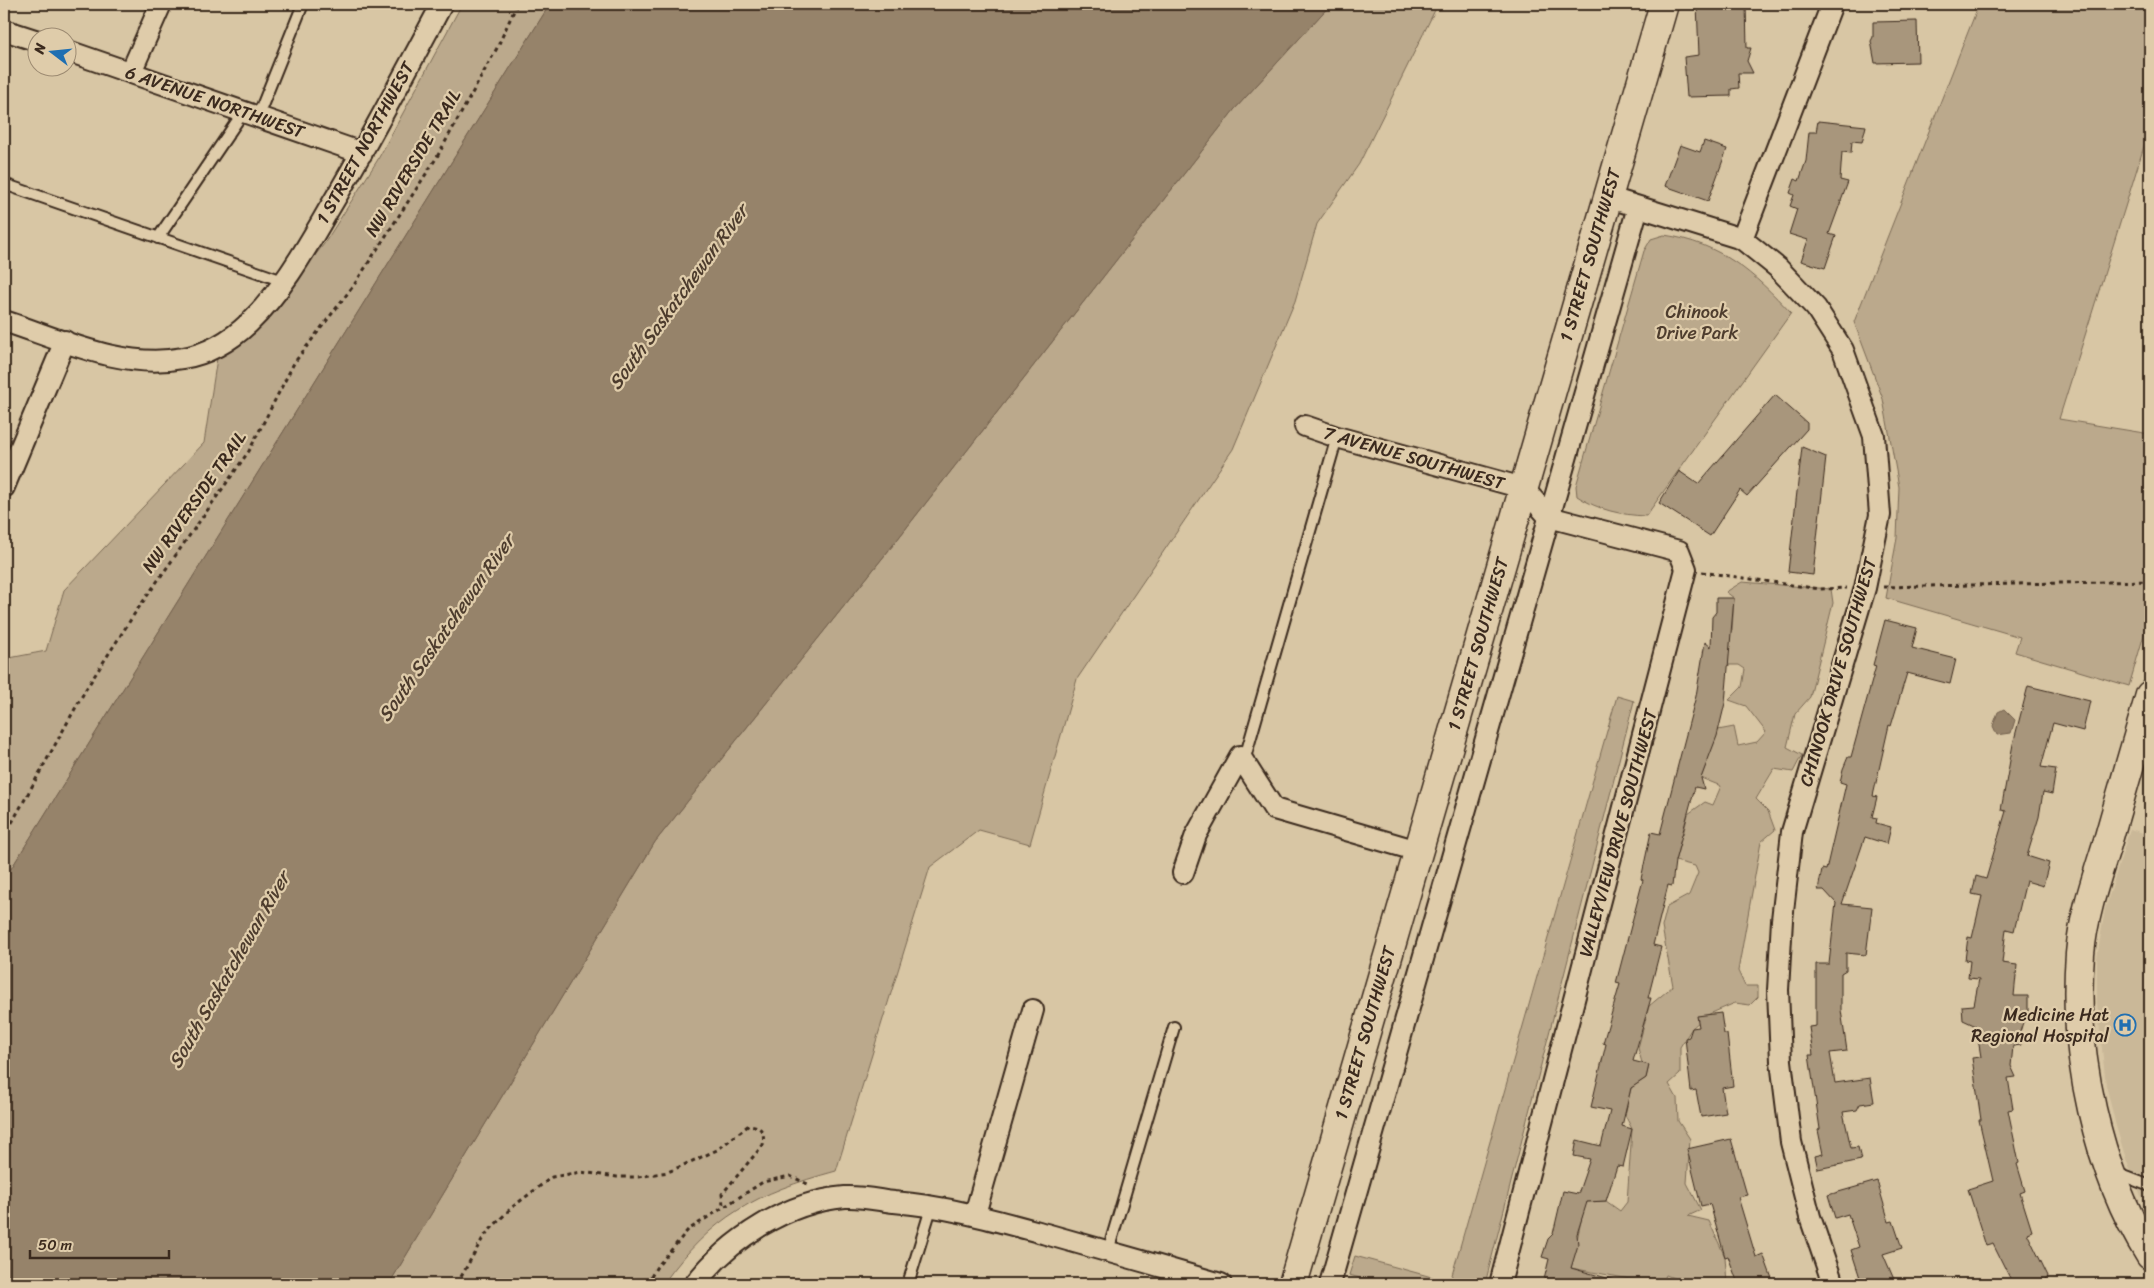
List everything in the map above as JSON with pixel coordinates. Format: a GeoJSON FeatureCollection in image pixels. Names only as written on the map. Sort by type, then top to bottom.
{"type":"FeatureCollection","features":[{"type":"Feature","properties":{"kind":"street"},"geometry":{"type":"LineString","coordinates":[[131,72],[161,4]]}},
{"type":"Feature","properties":{"kind":"street","name":"1 STREET NORTHWEST"},"geometry":{"type":"LineString","coordinates":[[4,321],[131,360],[156,360],[191,356],[207,352],[229,340],[248,323],[286,282],[362,154],[442,4]]}},
{"type":"Feature","properties":{"kind":"street","name":"1 STREET SOUTHWEST"},"geometry":{"type":"LineString","coordinates":[[1292,1284],[1664,4]]}},
{"type":"Feature","properties":{"kind":"street"},"geometry":{"type":"LineString","coordinates":[[1742,239],[1832,4]]}},
{"type":"Feature","properties":{"kind":"street"},"geometry":{"type":"LineString","coordinates":[[4,30],[28,38]]}},
{"type":"Feature","properties":{"kind":"street","name":"6 AVENUE NORTHWEST"},"geometry":{"type":"LineString","coordinates":[[78,54],[362,154]]}},
{"type":"Feature","properties":{"kind":"street","name":"CHINOOK DRIVE SOUTHWEST"},"geometry":{"type":"LineString","coordinates":[[1607,197],[1742,239],[1778,268],[1816,308],[1844,350],[1874,436],[1880,516],[1865,588],[1792,832],[1782,920],[1778,990],[1781,1061],[1791,1142],[1810,1217],[1833,1284]]}},
{"type":"Feature","properties":{"kind":"street","name":"1 STREET SOUTHWEST"},"geometry":{"type":"LineString","coordinates":[[1330,1284],[1638,207]]}},
{"type":"Feature","properties":{"kind":"street"},"geometry":{"type":"LineString","coordinates":[[4,487],[10,456],[65,341]]}},
{"type":"Feature","properties":{"kind":"street","name":"7 AVENUE SOUTHWEST"},"geometry":{"type":"LineString","coordinates":[[1305,426],[1337,437],[1523,488]]}},
{"type":"Feature","properties":{"kind":"street"},"geometry":{"type":"LineString","coordinates":[[1523,488],[1549,517],[1679,551],[1686,569]]}},
{"type":"Feature","properties":{"kind":"street","name":"VALLEYVIEW DRIVE SOUTHWEST"},"geometry":{"type":"LineString","coordinates":[[1500,1284],[1686,569]]}},
{"type":"Feature","properties":{"kind":"street"},"geometry":{"type":"LineString","coordinates":[[2150,695],[2092,892],[2080,953],[2080,1012],[2083,1059],[2091,1106],[2110,1171],[2137,1235],[2150,1255]]}},
{"type":"Feature","properties":{"kind":"street"},"geometry":{"type":"LineString","coordinates":[[1184,873],[1196,835],[1240,756],[1274,809],[1418,851]]}},
{"type":"Feature","properties":{"kind":"street"},"geometry":{"type":"LineString","coordinates":[[975,1214],[1033,1010]]}},
{"type":"Feature","properties":{"kind":"street"},"geometry":{"type":"LineString","coordinates":[[695,1284],[707,1268],[739,1241],[774,1218],[809,1205],[845,1197],[932,1205],[975,1214],[1221,1284]]}},
{"type":"Feature","properties":{"kind":"lane"},"geometry":{"type":"LineString","coordinates":[[158,238],[251,114],[303,4]]}},
{"type":"Feature","properties":{"kind":"lane"},"geometry":{"type":"LineString","coordinates":[[4,184],[286,282]]}},
{"type":"Feature","properties":{"kind":"lane"},"geometry":{"type":"LineString","coordinates":[[1244,762],[1337,437]]}},
{"type":"Feature","properties":{"kind":"lane"},"geometry":{"type":"LineString","coordinates":[[1108,1251],[1174,1027]]}},
{"type":"Feature","properties":{"kind":"lane"},"geometry":{"type":"LineString","coordinates":[[2110,1171],[2150,1186]]}},
{"type":"Feature","properties":{"kind":"lane"},"geometry":{"type":"LineString","coordinates":[[908,1284],[932,1205]]}},
{"type":"Feature","properties":{"kind":"path","name":"NW RIVERSIDE TRAIL"},"geometry":{"type":"LineString","coordinates":[[4,837],[86,689],[130,620],[249,451],[294,363],[354,285],[437,157],[497,48],[517,4]]}},
{"type":"Feature","properties":{"kind":"path"},"geometry":{"type":"LineString","coordinates":[[1686,569],[1820,589],[2150,581]]}},
{"type":"Feature","properties":{"kind":"path"},"geometry":{"type":"LineString","coordinates":[[457,1284],[484,1236],[512,1208],[552,1177],[581,1172],[617,1177],[638,1177],[668,1172],[717,1150],[749,1125],[757,1126],[762,1129],[763,1145],[722,1194],[723,1206]]}},
{"type":"Feature","properties":{"kind":"path"},"geometry":{"type":"LineString","coordinates":[[647,1284],[656,1268],[688,1230],[763,1182],[779,1177],[797,1178],[816,1189]]}},
{"type":"Feature","properties":{"kind":"shaded area","name":"Medicine Hat Regional Hospital"},"geometry":{"type":"Polygon","coordinates":[[[2130,829],[2150,835],[2150,1217],[2127,1162],[2116,1126],[2106,1085],[2097,1003],[2097,958],[2105,909],[2130,829]]]}},
{"type":"Feature","properties":{"kind":"green space"},"geometry":{"type":"Polygon","coordinates":[[[462,4],[550,4],[4,880],[4,659],[46,651],[64,590],[204,443],[217,358],[248,335],[273,309],[324,244],[377,161],[462,4]]]}},
{"type":"Feature","properties":{"kind":"green space"},"geometry":{"type":"Polygon","coordinates":[[[1331,4],[1438,4],[1359,164],[1317,224],[1295,301],[1233,449],[1077,679],[1030,844],[979,830],[930,867],[836,1171],[782,1188],[738,1210],[699,1241],[663,1284],[389,1284],[655,842],[893,545],[1234,110],[1331,4]]]}},
{"type":"Feature","properties":{"kind":"green space"},"geometry":{"type":"Polygon","coordinates":[[[1979,4],[2150,4],[2150,127],[2059,419],[2150,434],[2150,614],[2129,686],[2015,652],[2020,637],[1886,598],[1897,538],[1899,487],[1883,399],[1854,322],[1979,4]]]}},
{"type":"Feature","properties":{"kind":"green space","name":"Chinook Drive Park"},"geometry":{"type":"Polygon","coordinates":[[[1664,235],[1702,245],[1735,262],[1763,285],[1791,313],[1646,516],[1601,508],[1577,496],[1576,486],[1644,251],[1651,239],[1664,235]]]}},
{"type":"Feature","properties":{"kind":"green space"},"geometry":{"type":"Polygon","coordinates":[[[1742,582],[1831,589],[1833,603],[1810,697],[1795,714],[1787,747],[1802,755],[1793,772],[1774,769],[1756,799],[1768,811],[1775,830],[1761,842],[1738,971],[1745,986],[1758,986],[1758,997],[1750,1005],[1735,1003],[1707,1015],[1692,1028],[1680,1047],[1680,1074],[1669,1084],[1677,1098],[1678,1121],[1690,1139],[1687,1183],[1701,1210],[1688,1216],[1709,1221],[1725,1257],[1727,1283],[1705,1280],[1689,1284],[1666,1275],[1662,1284],[1638,1284],[1635,1280],[1571,1268],[1585,1202],[1606,1201],[1620,1211],[1627,1202],[1632,1129],[1625,1115],[1631,1088],[1646,1078],[1649,1065],[1642,1063],[1638,1048],[1649,1006],[1673,986],[1662,927],[1667,907],[1689,895],[1698,873],[1695,866],[1675,861],[1681,840],[1674,837],[1683,835],[1688,814],[1705,802],[1713,805],[1721,786],[1701,778],[1718,730],[1734,727],[1738,746],[1757,742],[1766,732],[1746,706],[1729,700],[1742,687],[1745,669],[1739,665],[1728,665],[1716,630],[1732,631],[1734,598],[1726,592],[1742,582]]]}},
{"type":"Feature","properties":{"kind":"green space"},"geometry":{"type":"Polygon","coordinates":[[[1617,696],[1634,701],[1485,1284],[1382,1284],[1349,1275],[1355,1256],[1450,1282],[1617,696]]]}},
{"type":"Feature","properties":{"kind":"water","name":"South Saskatchewan River"},"geometry":{"type":"Polygon","coordinates":[[[550,4],[1331,4],[1234,110],[893,545],[655,842],[389,1284],[4,1284],[4,880],[550,4]]]}},
{"type":"Feature","properties":{"kind":"water"},"geometry":{"type":"Polygon","coordinates":[[[2004,709],[2015,720],[2011,733],[1997,735],[1993,726],[1998,712],[2004,709]]]}},
{"type":"Feature","properties":{"kind":"building"},"geometry":{"type":"Polygon","coordinates":[[[1697,4],[1746,4],[1747,48],[1751,48],[1747,61],[1753,73],[1738,73],[1739,88],[1731,89],[1731,96],[1687,97],[1684,57],[1699,55],[1697,4]]]}},
{"type":"Feature","properties":{"kind":"building"},"geometry":{"type":"Polygon","coordinates":[[[1917,21],[1918,62],[1875,63],[1871,41],[1873,37],[1873,22],[1917,21]]]}},
{"type":"Feature","properties":{"kind":"building"},"geometry":{"type":"Polygon","coordinates":[[[1818,121],[1866,126],[1862,142],[1852,141],[1851,153],[1842,152],[1840,180],[1848,182],[1829,234],[1836,236],[1825,268],[1801,261],[1808,240],[1789,234],[1797,209],[1790,206],[1794,195],[1790,193],[1795,179],[1799,181],[1806,161],[1809,132],[1816,132],[1818,121]]]}},
{"type":"Feature","properties":{"kind":"building"},"geometry":{"type":"Polygon","coordinates":[[[1704,141],[1727,149],[1708,201],[1665,186],[1680,145],[1700,152],[1704,141]]]}},
{"type":"Feature","properties":{"kind":"building"},"geometry":{"type":"Polygon","coordinates":[[[1775,395],[1807,423],[1807,429],[1747,496],[1740,490],[1710,536],[1659,503],[1679,471],[1698,484],[1775,395]]]}},
{"type":"Feature","properties":{"kind":"building"},"geometry":{"type":"Polygon","coordinates":[[[1802,447],[1826,457],[1813,575],[1788,572],[1802,447]]]}},
{"type":"Feature","properties":{"kind":"building"},"geometry":{"type":"Polygon","coordinates":[[[1716,598],[1734,598],[1725,703],[1717,736],[1701,778],[1704,789],[1695,787],[1675,861],[1672,886],[1668,885],[1653,945],[1661,947],[1648,998],[1651,998],[1633,1061],[1649,1065],[1646,1078],[1631,1088],[1622,1126],[1632,1129],[1623,1167],[1617,1166],[1606,1201],[1587,1202],[1577,1234],[1578,1245],[1571,1268],[1614,1280],[1613,1284],[1543,1284],[1549,1259],[1542,1257],[1548,1239],[1553,1234],[1563,1191],[1578,1194],[1590,1159],[1574,1156],[1577,1140],[1601,1146],[1610,1111],[1591,1107],[1606,1044],[1603,1043],[1620,984],[1616,983],[1643,880],[1641,879],[1651,832],[1660,834],[1696,696],[1705,642],[1711,647],[1712,617],[1716,612],[1716,598]]]}},
{"type":"Feature","properties":{"kind":"building"},"geometry":{"type":"Polygon","coordinates":[[[1885,620],[1917,628],[1912,648],[1956,659],[1950,684],[1907,673],[1891,726],[1889,725],[1873,796],[1877,797],[1872,817],[1877,818],[1876,823],[1891,827],[1887,844],[1865,837],[1842,904],[1872,907],[1866,955],[1846,953],[1846,970],[1841,973],[1841,1010],[1847,1051],[1830,1053],[1835,1083],[1870,1078],[1874,1102],[1860,1104],[1857,1110],[1843,1112],[1851,1148],[1858,1147],[1861,1160],[1818,1169],[1815,1156],[1823,1154],[1818,1130],[1820,1129],[1809,1055],[1813,1055],[1809,1027],[1816,1026],[1816,964],[1829,964],[1836,903],[1824,890],[1818,890],[1822,869],[1826,870],[1846,784],[1840,782],[1843,769],[1848,757],[1851,757],[1876,666],[1873,665],[1885,620]]]}},
{"type":"Feature","properties":{"kind":"building"},"geometry":{"type":"Polygon","coordinates":[[[2028,686],[2090,701],[2083,731],[2053,723],[2041,767],[2056,769],[2052,794],[2043,792],[2039,817],[2027,856],[2049,863],[2043,886],[2026,881],[2014,931],[2006,929],[2002,963],[2017,965],[2014,996],[2028,996],[2028,1019],[2024,1019],[2019,1035],[2021,1045],[2013,1046],[2011,1066],[2016,1077],[2008,1078],[2013,1109],[2008,1110],[2019,1163],[2017,1164],[2025,1191],[2020,1193],[2032,1231],[2027,1233],[2048,1276],[2044,1284],[2013,1284],[1993,1244],[1986,1246],[1968,1189],[1993,1181],[1979,1120],[1981,1120],[1972,1058],[1981,1057],[1976,1026],[1963,1020],[1962,1006],[1974,1005],[1979,979],[1968,978],[1970,961],[1965,960],[1968,937],[1972,938],[1982,896],[1972,894],[1976,876],[1986,879],[2006,811],[2001,810],[2013,744],[2028,686]]]}},
{"type":"Feature","properties":{"kind":"building"},"geometry":{"type":"Polygon","coordinates":[[[1721,1013],[1724,1034],[1727,1034],[1733,1086],[1722,1088],[1726,1113],[1701,1117],[1696,1090],[1691,1091],[1685,1038],[1689,1037],[1692,1028],[1699,1027],[1697,1016],[1721,1013]]]}},
{"type":"Feature","properties":{"kind":"building"},"geometry":{"type":"Polygon","coordinates":[[[1731,1139],[1747,1195],[1738,1197],[1756,1257],[1763,1254],[1774,1284],[1738,1284],[1728,1256],[1725,1257],[1710,1204],[1701,1206],[1687,1149],[1731,1139]]]}},
{"type":"Feature","properties":{"kind":"building"},"geometry":{"type":"Polygon","coordinates":[[[1877,1181],[1889,1222],[1893,1221],[1902,1248],[1883,1254],[1896,1284],[1862,1284],[1851,1250],[1859,1247],[1848,1214],[1835,1218],[1828,1195],[1877,1181]]]}},
{"type":"Feature","properties":{"kind":"place","name":"Medicine Hat Regional Hospital"},"geometry":{"type":"Point","coordinates":[2125,1025]}}]}
